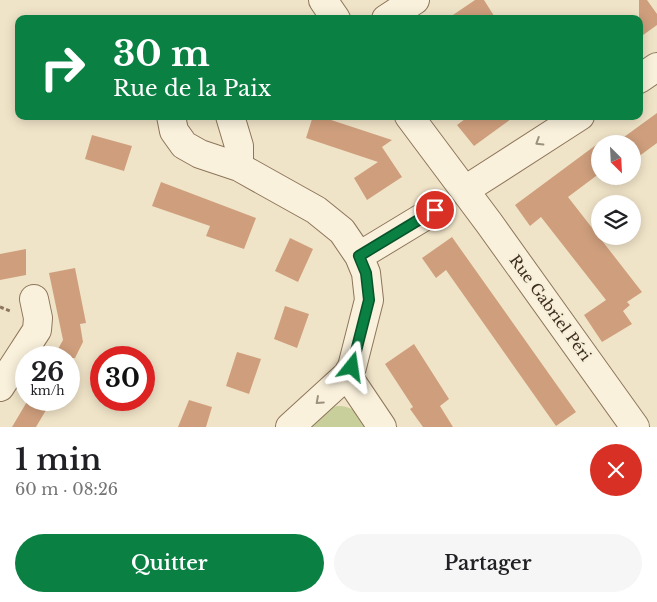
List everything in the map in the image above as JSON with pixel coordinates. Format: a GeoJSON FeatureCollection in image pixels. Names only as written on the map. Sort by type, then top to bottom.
{"type":"FeatureCollection","features":[{"type":"Feature","properties":{"kind":"street"},"geometry":{"type":"LineString","coordinates":[[323,0],[333,15]]}},
{"type":"Feature","properties":{"kind":"street"},"geometry":{"type":"LineString","coordinates":[[392,15],[415,0]]}},
{"type":"Feature","properties":{"kind":"street"},"geometry":{"type":"LineString","coordinates":[[643,76],[657,67]]}},
{"type":"Feature","properties":{"kind":"street"},"geometry":{"type":"LineString","coordinates":[[172,120],[174,131],[184,144],[200,154],[239,167],[316,210],[342,231],[359,256],[366,273],[369,300],[352,367],[347,375],[290,427]]}},
{"type":"Feature","properties":{"kind":"street"},"geometry":{"type":"LineString","coordinates":[[231,120],[239,146],[239,167]]}},
{"type":"Feature","properties":{"kind":"street","name":"Rue Gabriel Péri"},"geometry":{"type":"LineString","coordinates":[[412,120],[465,190],[635,427]]}},
{"type":"Feature","properties":{"kind":"street"},"geometry":{"type":"LineString","coordinates":[[465,190],[574,120]]}},
{"type":"Feature","properties":{"kind":"street"},"geometry":{"type":"LineString","coordinates":[[359,256],[435,210]]}},
{"type":"Feature","properties":{"kind":"street"},"geometry":{"type":"LineString","coordinates":[[0,387],[37,330],[38,318],[34,299]]}},
{"type":"Feature","properties":{"kind":"street"},"geometry":{"type":"LineString","coordinates":[[347,375],[382,427]]}},
{"type":"Feature","properties":{"kind":"green space"},"geometry":{"type":"Polygon","coordinates":[[[337,406],[352,409],[368,427],[308,427],[327,410],[337,406]]]}},
{"type":"Feature","properties":{"kind":"building"},"geometry":{"type":"Polygon","coordinates":[[[475,0],[484,0],[493,15],[453,15],[475,0]]]}},
{"type":"Feature","properties":{"kind":"building"},"geometry":{"type":"Polygon","coordinates":[[[639,0],[647,0],[657,14],[657,25],[643,35],[643,15],[639,15],[639,0]]]}},
{"type":"Feature","properties":{"kind":"building"},"geometry":{"type":"Polygon","coordinates":[[[657,113],[657,143],[641,155],[641,135],[627,135],[657,113]]]}},
{"type":"Feature","properties":{"kind":"building"},"geometry":{"type":"Polygon","coordinates":[[[312,120],[331,120],[392,140],[382,147],[402,177],[367,200],[354,178],[378,162],[306,138],[312,120]]]}},
{"type":"Feature","properties":{"kind":"building"},"geometry":{"type":"Polygon","coordinates":[[[464,120],[510,120],[474,146],[457,125],[464,120]]]}},
{"type":"Feature","properties":{"kind":"building"},"geometry":{"type":"Polygon","coordinates":[[[92,135],[132,146],[124,171],[85,159],[92,135]]]}},
{"type":"Feature","properties":{"kind":"building"},"geometry":{"type":"Polygon","coordinates":[[[591,149],[591,180],[568,197],[591,227],[591,245],[605,245],[642,292],[627,302],[630,305],[623,311],[632,324],[602,342],[584,315],[606,300],[541,217],[530,226],[515,205],[591,149]]]}},
{"type":"Feature","properties":{"kind":"building"},"geometry":{"type":"Polygon","coordinates":[[[161,182],[256,218],[244,249],[206,236],[210,226],[152,206],[161,182]]]}},
{"type":"Feature","properties":{"kind":"building"},"geometry":{"type":"Polygon","coordinates":[[[452,237],[576,412],[556,426],[446,270],[436,278],[422,258],[452,237]]]}},
{"type":"Feature","properties":{"kind":"building"},"geometry":{"type":"Polygon","coordinates":[[[290,238],[313,249],[298,282],[275,271],[290,238]]]}},
{"type":"Feature","properties":{"kind":"building"},"geometry":{"type":"Polygon","coordinates":[[[26,249],[26,275],[0,280],[0,254],[26,249]]]}},
{"type":"Feature","properties":{"kind":"building"},"geometry":{"type":"Polygon","coordinates":[[[75,268],[86,323],[80,324],[83,342],[80,348],[80,346],[60,346],[63,340],[49,273],[75,268]]]}},
{"type":"Feature","properties":{"kind":"building"},"geometry":{"type":"Polygon","coordinates":[[[285,306],[309,314],[297,348],[274,339],[285,306]]]}},
{"type":"Feature","properties":{"kind":"building"},"geometry":{"type":"Polygon","coordinates":[[[414,344],[449,399],[440,406],[453,427],[423,427],[410,409],[413,407],[385,364],[414,344]]]}},
{"type":"Feature","properties":{"kind":"building"},"geometry":{"type":"Polygon","coordinates":[[[237,352],[261,359],[249,394],[226,386],[237,352]]]}},
{"type":"Feature","properties":{"kind":"building"},"geometry":{"type":"Polygon","coordinates":[[[189,400],[212,407],[206,427],[178,427],[189,400]]]}},
{"type":"Feature","properties":{"kind":"building"},"geometry":{"type":"Polygon","coordinates":[[[21,411],[45,411],[36,427],[12,427],[21,411]]]}},
{"type":"Feature","properties":{"kind":"route"},"geometry":{"type":"LineString","coordinates":[[352,367],[369,300],[366,273],[359,256],[435,210]]}}]}
